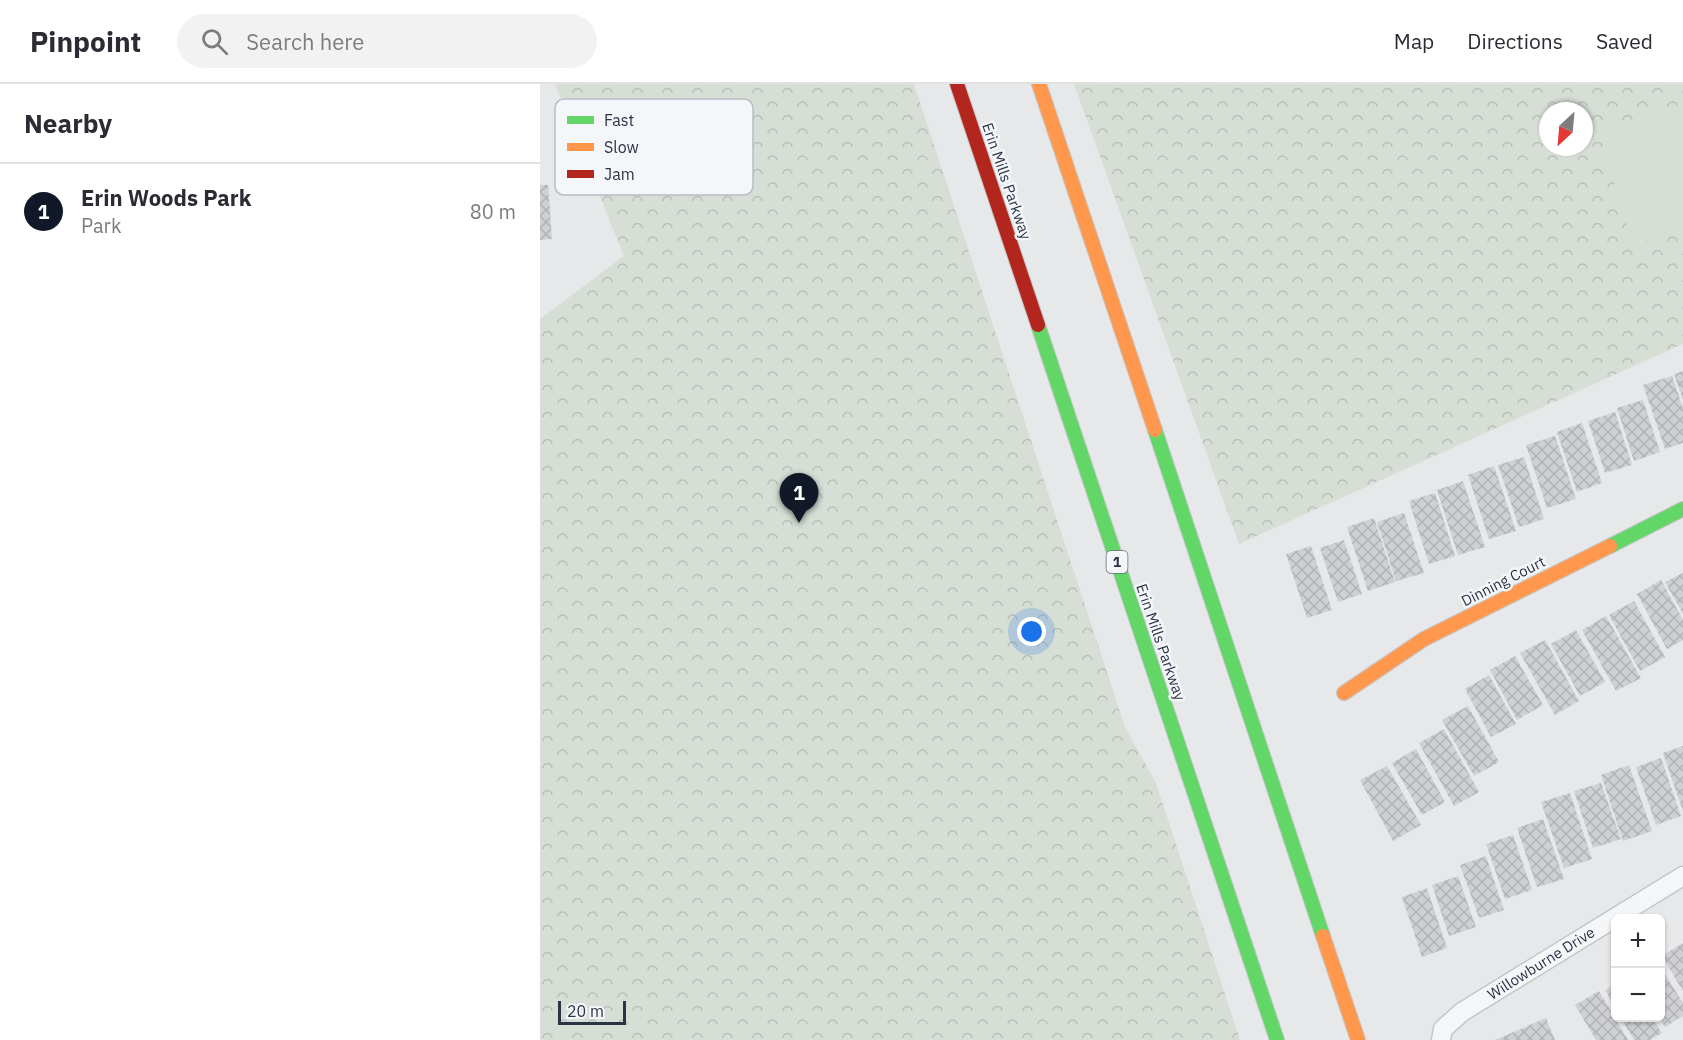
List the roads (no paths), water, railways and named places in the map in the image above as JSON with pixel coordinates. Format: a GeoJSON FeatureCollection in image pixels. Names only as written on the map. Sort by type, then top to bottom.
{"type":"FeatureCollection","features":[{"type":"Feature","properties":{"kind":"main road","name":"Erin Mills Parkway"},"geometry":{"type":"LineString","coordinates":[[957,84],[1277,1040]]}},
{"type":"Feature","properties":{"kind":"main road"},"geometry":{"type":"LineString","coordinates":[[1039,84],[1358,1040]]}},
{"type":"Feature","properties":{"kind":"main road","name":"Dinning Court"},"geometry":{"type":"LineString","coordinates":[[1344,693],[1424,639],[1683,509]]}},
{"type":"Feature","properties":{"kind":"street","name":"Willowburne Drive"},"geometry":{"type":"LineString","coordinates":[[1441,1040],[1443,1029],[1462,1012],[1683,876]]}},
{"type":"Feature","properties":{"kind":"place","name":"Erin Woods Park"},"geometry":{"type":"Point","coordinates":[799,523]}}]}
